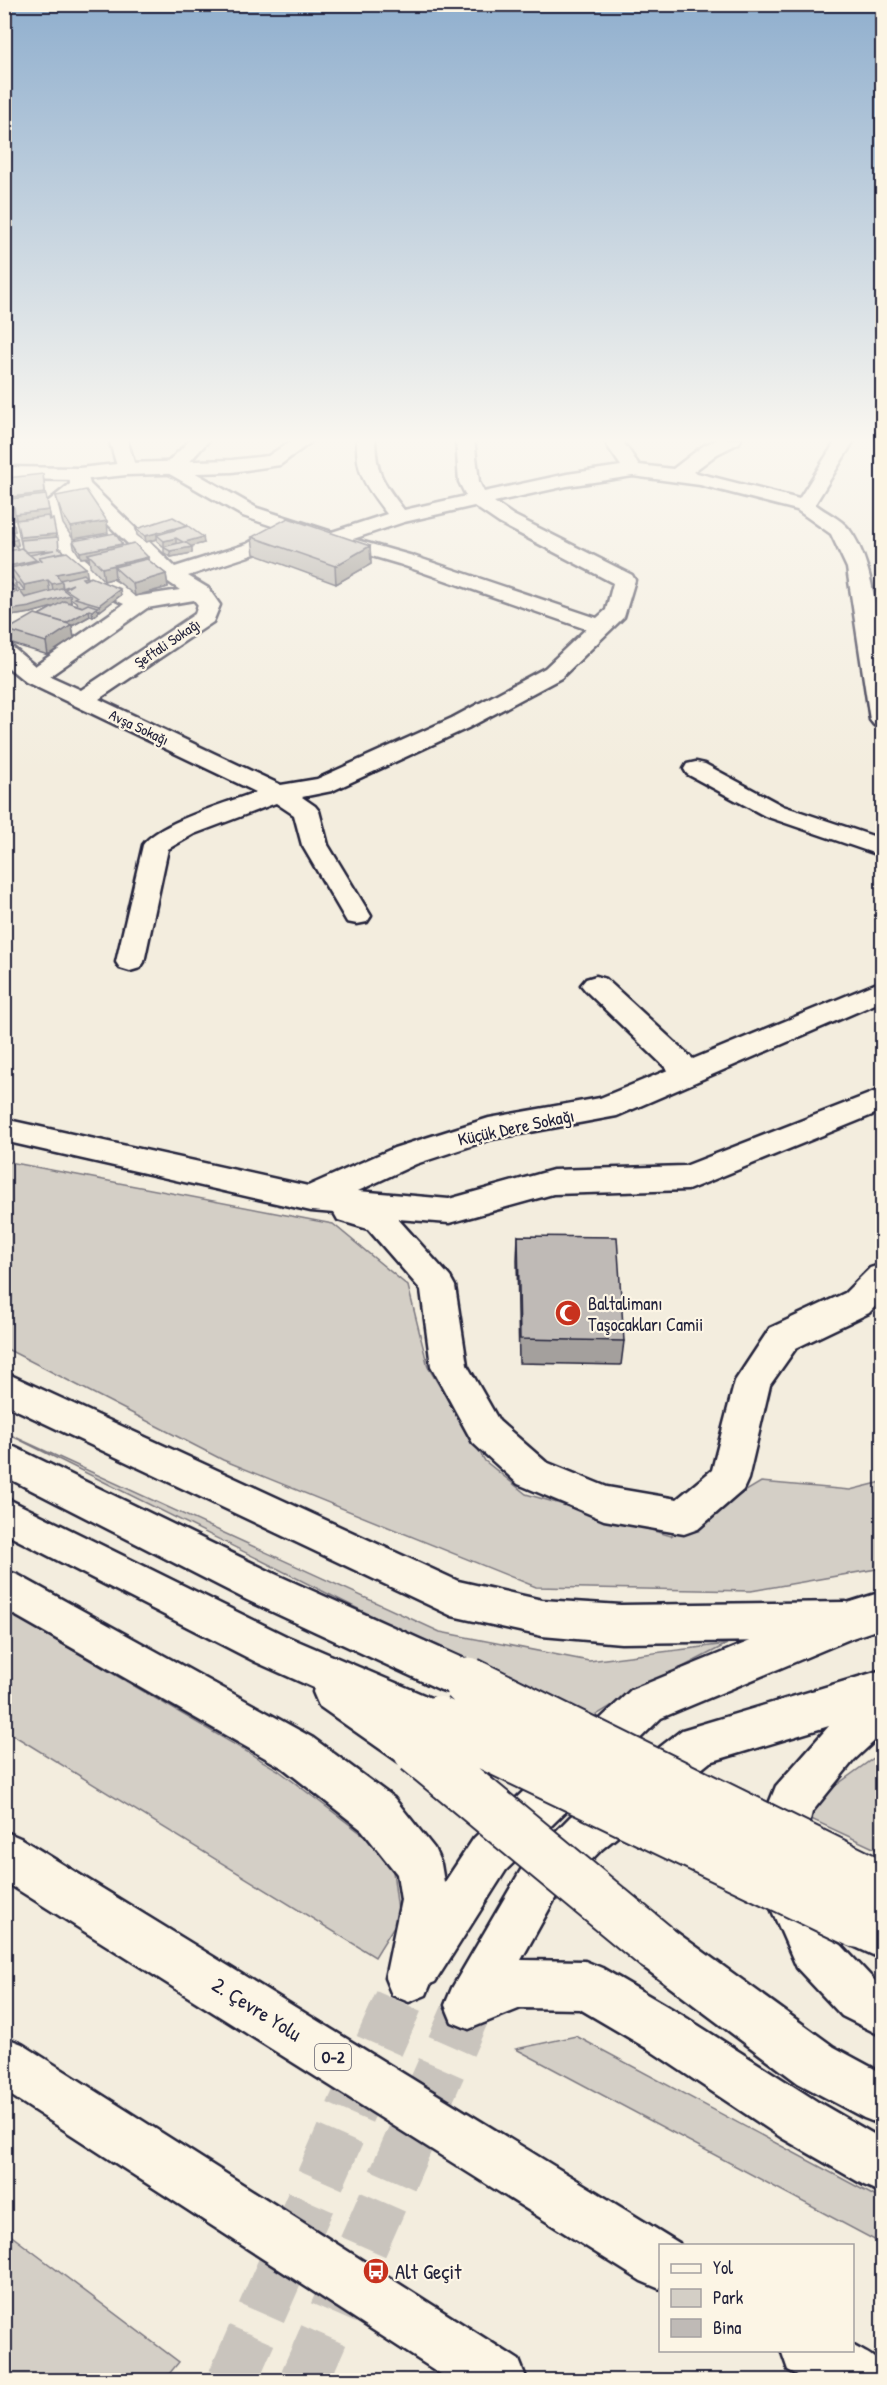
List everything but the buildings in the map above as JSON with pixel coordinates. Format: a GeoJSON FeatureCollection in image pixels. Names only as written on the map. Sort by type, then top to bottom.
{"type":"FeatureCollection","features":[{"type":"Feature","properties":{"kind":"main road"},"geometry":{"type":"LineString","coordinates":[[68,550],[91,577],[140,603]]}},
{"type":"Feature","properties":{"kind":"main road","name":"Şeftali Sokağı"},"geometry":{"type":"LineString","coordinates":[[82,700],[205,617],[209,605],[200,593],[171,574],[148,550]]}},
{"type":"Feature","properties":{"kind":"main road"},"geometry":{"type":"LineString","coordinates":[[171,574],[247,550]]}},
{"type":"Feature","properties":{"kind":"main road"},"geometry":{"type":"LineString","coordinates":[[372,550],[600,626]]}},
{"type":"Feature","properties":{"kind":"main road"},"geometry":{"type":"LineString","coordinates":[[130,962],[156,845],[185,828],[278,793],[323,786],[460,723],[554,673],[616,612],[624,580],[567,550]]}},
{"type":"Feature","properties":{"kind":"main road"},"geometry":{"type":"LineString","coordinates":[[849,550],[857,568],[879,677],[882,720]]}},
{"type":"Feature","properties":{"kind":"main road"},"geometry":{"type":"LineString","coordinates":[[33,677],[140,603],[200,593]]}},
{"type":"Feature","properties":{"kind":"main road","name":"Avşa Sokağı"},"geometry":{"type":"LineString","coordinates":[[4,652],[33,677],[278,793],[306,811],[315,845],[357,916]]}},
{"type":"Feature","properties":{"kind":"main road"},"geometry":{"type":"LineString","coordinates":[[696,770],[774,811],[882,842]]}},
{"type":"Feature","properties":{"kind":"main road"},"geometry":{"type":"LineString","coordinates":[[596,985],[690,1073]]}},
{"type":"Feature","properties":{"kind":"main road","name":"Küçük Dere Sokağı"},"geometry":{"type":"LineString","coordinates":[[311,1199],[405,1156],[489,1129],[606,1108],[882,990]]}},
{"type":"Feature","properties":{"kind":"main road"},"geometry":{"type":"LineString","coordinates":[[311,1199],[449,1211],[554,1182],[688,1178],[882,1099]]}},
{"type":"Feature","properties":{"kind":"main road"},"geometry":{"type":"LineString","coordinates":[[4,1130],[311,1199],[380,1220],[438,1286],[449,1366],[486,1432],[532,1473],[604,1503],[684,1517],[729,1479],[753,1381],[783,1338],[870,1307],[882,1277]]}},
{"type":"Feature","properties":{"kind":"main road"},"geometry":{"type":"LineString","coordinates":[[4,1387],[452,1598],[542,1618],[621,1624],[864,1616]]}},
{"type":"Feature","properties":{"kind":"main road"},"geometry":{"type":"LineString","coordinates":[[4,1458],[261,1587],[456,1676],[874,1907]]}},
{"type":"Feature","properties":{"kind":"main road"},"geometry":{"type":"LineString","coordinates":[[4,1514],[270,1649],[428,1735],[874,1907]]}},
{"type":"Feature","properties":{"kind":"main road"},"geometry":{"type":"LineString","coordinates":[[4,1588],[298,1753],[378,1814],[418,1864],[423,1900],[409,1978],[490,1854],[646,1704],[864,1616]]}},
{"type":"Feature","properties":{"kind":"main road"},"geometry":{"type":"LineString","coordinates":[[882,1690],[697,1745],[586,1833],[541,1880],[469,2005],[521,1984],[585,1985],[665,2032],[800,2120],[882,2167]]}},
{"type":"Feature","properties":{"kind":"main road"},"geometry":{"type":"LineString","coordinates":[[882,1706],[839,1744],[792,1801],[779,1853],[789,1897],[814,1951],[860,1999],[882,2012]]}},
{"type":"Feature","properties":{"kind":"main road"},"geometry":{"type":"LineString","coordinates":[[428,1735],[655,1946],[816,2065],[882,2100]]}},
{"type":"Feature","properties":{"kind":"main road","name":"2. Çevre Yolu"},"geometry":{"type":"LineString","coordinates":[[4,1854],[659,2261]]}},
{"type":"Feature","properties":{"kind":"main road"},"geometry":{"type":"LineString","coordinates":[[4,2062],[499,2380]]}},
{"type":"Feature","properties":{"kind":"main road"},"geometry":{"type":"LineString","coordinates":[[811,2352],[859,2380]]}},
{"type":"Feature","properties":{"kind":"green space"},"geometry":{"type":"Polygon","coordinates":[[[4,1161],[333,1224],[408,1286],[428,1367],[485,1461],[526,1494],[671,1536],[761,1482],[850,1490],[882,1482],[882,1568],[751,1591],[536,1587],[223,1460],[5,1348],[4,1161]]]}},
{"type":"Feature","properties":{"kind":"green space"},"geometry":{"type":"Polygon","coordinates":[[[4,1432],[440,1632],[589,1661],[727,1644],[631,1694],[585,1722],[4,1432]]]}},
{"type":"Feature","properties":{"kind":"green space"},"geometry":{"type":"Polygon","coordinates":[[[4,1610],[278,1770],[391,1856],[399,1918],[375,1957],[5,1730],[4,1610]]]}},
{"type":"Feature","properties":{"kind":"green space"},"geometry":{"type":"Polygon","coordinates":[[[882,1752],[882,1852],[809,1818],[824,1794],[882,1752]]]}},
{"type":"Feature","properties":{"kind":"green space"},"geometry":{"type":"Polygon","coordinates":[[[576,2036],[882,2200],[882,2244],[516,2049],[576,2036]]]}},
{"type":"Feature","properties":{"kind":"green space"},"geometry":{"type":"Polygon","coordinates":[[[5,2231],[179,2362],[164,2380],[5,2380],[5,2231]]]}},
{"type":"Feature","properties":{"kind":"tunnel"},"geometry":{"type":"LineString","coordinates":[[232,2380],[409,1978]]}},
{"type":"Feature","properties":{"kind":"tunnel"},"geometry":{"type":"LineString","coordinates":[[304,2380],[469,2005]]}},
{"type":"Feature","properties":{"kind":"place","name":"Baltalimanı Taşocakları Camii"},"geometry":{"type":"Point","coordinates":[568,1313]}},
{"type":"Feature","properties":{"kind":"place","name":"Alt Geçit"},"geometry":{"type":"Point","coordinates":[376,2271]}}]}
